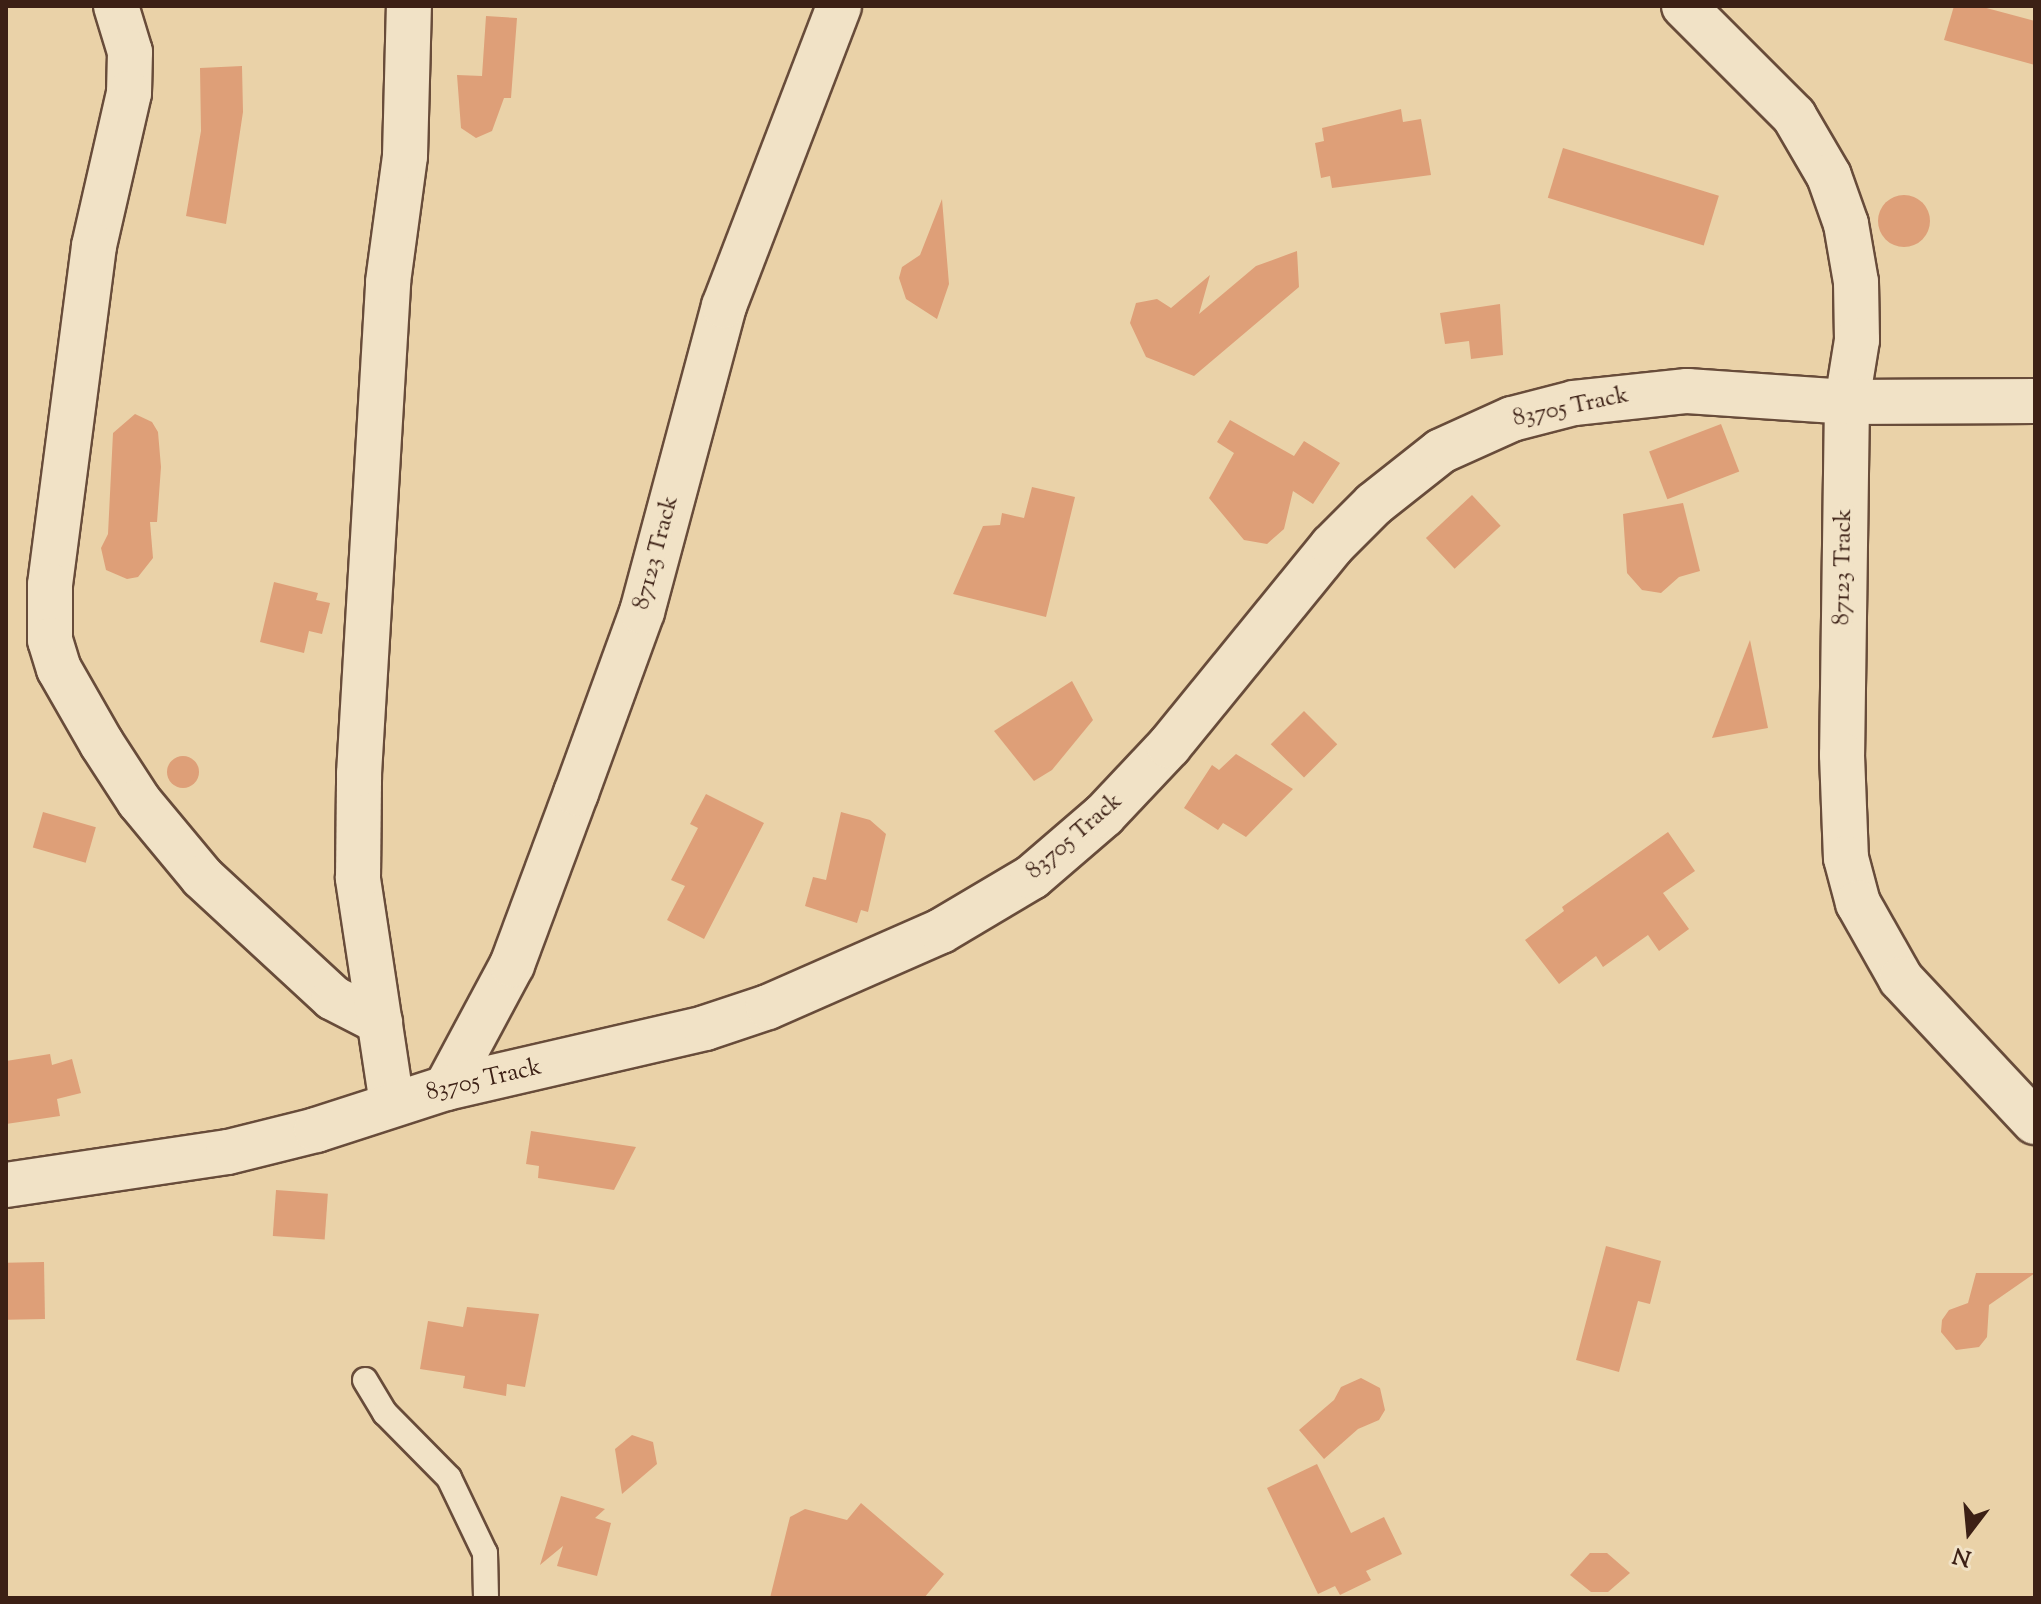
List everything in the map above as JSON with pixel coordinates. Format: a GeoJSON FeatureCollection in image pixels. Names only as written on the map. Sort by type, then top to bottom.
{"type":"FeatureCollection","features":[{"type":"Feature","properties":{"kind":"street"},"geometry":{"type":"LineString","coordinates":[[116,6],[130,52],[129,93],[94,246],[50,585],[50,640],[59,669],[102,744],[139,801],[202,877],[333,998],[380,1022]]}},
{"type":"Feature","properties":{"kind":"street"},"geometry":{"type":"LineString","coordinates":[[392,1104],[358,878],[359,774],[388,282],[406,141],[409,6]]}},
{"type":"Feature","properties":{"kind":"street","name":"87123 Track"},"geometry":{"type":"LineString","coordinates":[[446,1088],[512,965],[642,612],[724,306],[839,6]]}},
{"type":"Feature","properties":{"kind":"street","name":"87123 Track"},"geometry":{"type":"LineString","coordinates":[[1684,6],[1794,116],[1829,176],[1846,224],[1856,282],[1857,340],[1847,402],[1842,755],[1846,858],[1858,903],[1901,979],[2035,1122]]}},
{"type":"Feature","properties":{"kind":"street","name":"83705 Track"},"geometry":{"type":"LineString","coordinates":[[6,1185],[228,1152],[316,1130],[446,1088],[638,1046],[755,1011],[869,964],[996,901],[1065,851],[1104,815],[1169,746],[1332,546],[1441,451],[1512,419],[1632,395],[1749,393],[1847,402],[2035,401]]}},
{"type":"Feature","properties":{"kind":"lane"},"geometry":{"type":"LineString","coordinates":[[365,1380],[385,1413],[449,1478],[485,1553],[486,1598]]}},
{"type":"Feature","properties":{"kind":"building"},"geometry":{"type":"Polygon","coordinates":[[[1954,6],[1979,6],[2035,21],[2035,65],[1944,40],[1954,6]]]}},
{"type":"Feature","properties":{"kind":"building"},"geometry":{"type":"Polygon","coordinates":[[[486,16],[517,18],[511,98],[504,98],[492,131],[476,138],[461,128],[457,75],[482,76],[486,16]]]}},
{"type":"Feature","properties":{"kind":"building"},"geometry":{"type":"Polygon","coordinates":[[[242,66],[243,112],[226,224],[186,216],[201,131],[200,68],[242,66]]]}},
{"type":"Feature","properties":{"kind":"building"},"geometry":{"type":"Polygon","coordinates":[[[1401,109],[1403,122],[1421,119],[1431,175],[1332,188],[1330,176],[1321,178],[1315,143],[1324,141],[1322,128],[1401,109]]]}},
{"type":"Feature","properties":{"kind":"building"},"geometry":{"type":"Polygon","coordinates":[[[1563,148],[1719,196],[1704,245],[1548,198],[1563,148]]]}},
{"type":"Feature","properties":{"kind":"building"},"geometry":{"type":"Polygon","coordinates":[[[1904,195],[1922,203],[1930,221],[1922,239],[1904,247],[1886,239],[1878,221],[1886,203],[1904,195]]]}},
{"type":"Feature","properties":{"kind":"building"},"geometry":{"type":"Polygon","coordinates":[[[942,199],[949,284],[937,319],[906,299],[899,278],[902,267],[920,255],[942,199]]]}},
{"type":"Feature","properties":{"kind":"building"},"geometry":{"type":"Polygon","coordinates":[[[1297,251],[1299,287],[1194,376],[1146,357],[1130,323],[1136,303],[1157,299],[1171,308],[1210,275],[1199,314],[1256,266],[1297,251]]]}},
{"type":"Feature","properties":{"kind":"building"},"geometry":{"type":"Polygon","coordinates":[[[1500,304],[1503,355],[1471,359],[1469,341],[1445,344],[1440,313],[1500,304]]]}},
{"type":"Feature","properties":{"kind":"building"},"geometry":{"type":"Polygon","coordinates":[[[135,414],[152,422],[158,432],[161,467],[157,522],[150,522],[153,558],[138,577],[127,579],[106,570],[101,548],[108,534],[113,433],[135,414]]]}},
{"type":"Feature","properties":{"kind":"building"},"geometry":{"type":"Polygon","coordinates":[[[1230,420],[1294,456],[1304,441],[1340,463],[1313,504],[1293,491],[1284,529],[1267,544],[1244,540],[1209,498],[1234,453],[1217,442],[1230,420]]]}},
{"type":"Feature","properties":{"kind":"building"},"geometry":{"type":"Polygon","coordinates":[[[1721,424],[1739,472],[1667,499],[1649,452],[1721,424]]]}},
{"type":"Feature","properties":{"kind":"building"},"geometry":{"type":"Polygon","coordinates":[[[1032,487],[1075,497],[1046,617],[953,594],[983,526],[1000,525],[1002,513],[1024,518],[1032,487]]]}},
{"type":"Feature","properties":{"kind":"building"},"geometry":{"type":"Polygon","coordinates":[[[1472,495],[1501,526],[1455,569],[1426,538],[1472,495]]]}},
{"type":"Feature","properties":{"kind":"building"},"geometry":{"type":"Polygon","coordinates":[[[1683,503],[1700,571],[1679,577],[1661,593],[1642,590],[1627,573],[1623,514],[1683,503]]]}},
{"type":"Feature","properties":{"kind":"building"},"geometry":{"type":"Polygon","coordinates":[[[274,582],[318,593],[316,600],[330,603],[322,634],[309,631],[304,653],[260,642],[274,582]]]}},
{"type":"Feature","properties":{"kind":"building"},"geometry":{"type":"Polygon","coordinates":[[[1750,640],[1768,728],[1712,738],[1750,640]]]}},
{"type":"Feature","properties":{"kind":"building"},"geometry":{"type":"Polygon","coordinates":[[[1072,681],[1093,720],[1052,770],[1034,781],[994,731],[1072,681]]]}},
{"type":"Feature","properties":{"kind":"building"},"geometry":{"type":"Polygon","coordinates":[[[1304,711],[1337,744],[1304,777],[1271,744],[1304,711]]]}},
{"type":"Feature","properties":{"kind":"building"},"geometry":{"type":"Polygon","coordinates":[[[1236,754],[1293,789],[1246,837],[1223,823],[1218,830],[1184,808],[1212,765],[1219,770],[1236,754]]]}},
{"type":"Feature","properties":{"kind":"building"},"geometry":{"type":"Polygon","coordinates":[[[183,756],[194,761],[199,772],[194,783],[183,788],[172,783],[167,772],[172,761],[183,756]]]}},
{"type":"Feature","properties":{"kind":"building"},"geometry":{"type":"Polygon","coordinates":[[[706,794],[764,823],[704,939],[667,920],[685,886],[671,880],[698,828],[690,824],[706,794]]]}},
{"type":"Feature","properties":{"kind":"building"},"geometry":{"type":"Polygon","coordinates":[[[43,812],[96,827],[86,863],[33,848],[43,812]]]}},
{"type":"Feature","properties":{"kind":"building"},"geometry":{"type":"Polygon","coordinates":[[[841,812],[870,820],[886,834],[868,912],[861,910],[857,923],[805,906],[813,877],[826,880],[841,812]]]}},
{"type":"Feature","properties":{"kind":"building"},"geometry":{"type":"Polygon","coordinates":[[[1668,832],[1695,871],[1663,893],[1689,929],[1659,951],[1648,935],[1603,967],[1596,956],[1559,984],[1525,940],[1564,911],[1562,907],[1668,832]]]}},
{"type":"Feature","properties":{"kind":"building"},"geometry":{"type":"Polygon","coordinates":[[[50,1054],[52,1065],[72,1059],[81,1093],[57,1099],[60,1116],[6,1124],[6,1061],[50,1054]]]}},
{"type":"Feature","properties":{"kind":"building"},"geometry":{"type":"Polygon","coordinates":[[[531,1131],[636,1147],[614,1190],[538,1178],[539,1166],[526,1164],[531,1131]]]}},
{"type":"Feature","properties":{"kind":"building"},"geometry":{"type":"Polygon","coordinates":[[[276,1190],[328,1194],[325,1240],[273,1236],[276,1190]]]}},
{"type":"Feature","properties":{"kind":"building"},"geometry":{"type":"Polygon","coordinates":[[[1606,1246],[1661,1261],[1650,1304],[1638,1301],[1619,1372],[1576,1360],[1606,1246]]]}},
{"type":"Feature","properties":{"kind":"building"},"geometry":{"type":"Polygon","coordinates":[[[44,1262],[45,1319],[7,1320],[6,1263],[44,1262]]]}},
{"type":"Feature","properties":{"kind":"building"},"geometry":{"type":"Polygon","coordinates":[[[1976,1273],[2035,1273],[1989,1305],[1987,1337],[1979,1347],[1956,1350],[1941,1332],[1942,1320],[1949,1310],[1968,1303],[1976,1273]]]}},
{"type":"Feature","properties":{"kind":"building"},"geometry":{"type":"Polygon","coordinates":[[[467,1307],[539,1314],[525,1387],[507,1384],[506,1396],[463,1388],[465,1376],[420,1369],[428,1321],[463,1327],[467,1307]]]}},
{"type":"Feature","properties":{"kind":"building"},"geometry":{"type":"Polygon","coordinates":[[[1361,1378],[1380,1388],[1385,1410],[1379,1420],[1358,1429],[1324,1459],[1299,1430],[1334,1400],[1341,1387],[1361,1378]]]}},
{"type":"Feature","properties":{"kind":"building"},"geometry":{"type":"Polygon","coordinates":[[[632,1435],[653,1442],[657,1464],[622,1494],[615,1449],[632,1435]]]}},
{"type":"Feature","properties":{"kind":"building"},"geometry":{"type":"Polygon","coordinates":[[[1317,1464],[1351,1533],[1384,1517],[1402,1554],[1366,1571],[1371,1580],[1340,1595],[1335,1586],[1318,1594],[1267,1488],[1317,1464]]]}},
{"type":"Feature","properties":{"kind":"building"},"geometry":{"type":"Polygon","coordinates":[[[561,1496],[605,1509],[595,1518],[611,1523],[597,1576],[557,1566],[563,1546],[540,1565],[561,1496]]]}},
{"type":"Feature","properties":{"kind":"building"},"geometry":{"type":"Polygon","coordinates":[[[861,1503],[944,1574],[924,1598],[770,1598],[790,1517],[805,1509],[847,1520],[861,1503]]]}},
{"type":"Feature","properties":{"kind":"building"},"geometry":{"type":"Polygon","coordinates":[[[1590,1553],[1607,1553],[1630,1573],[1608,1592],[1591,1592],[1570,1575],[1590,1553]]]}}]}
